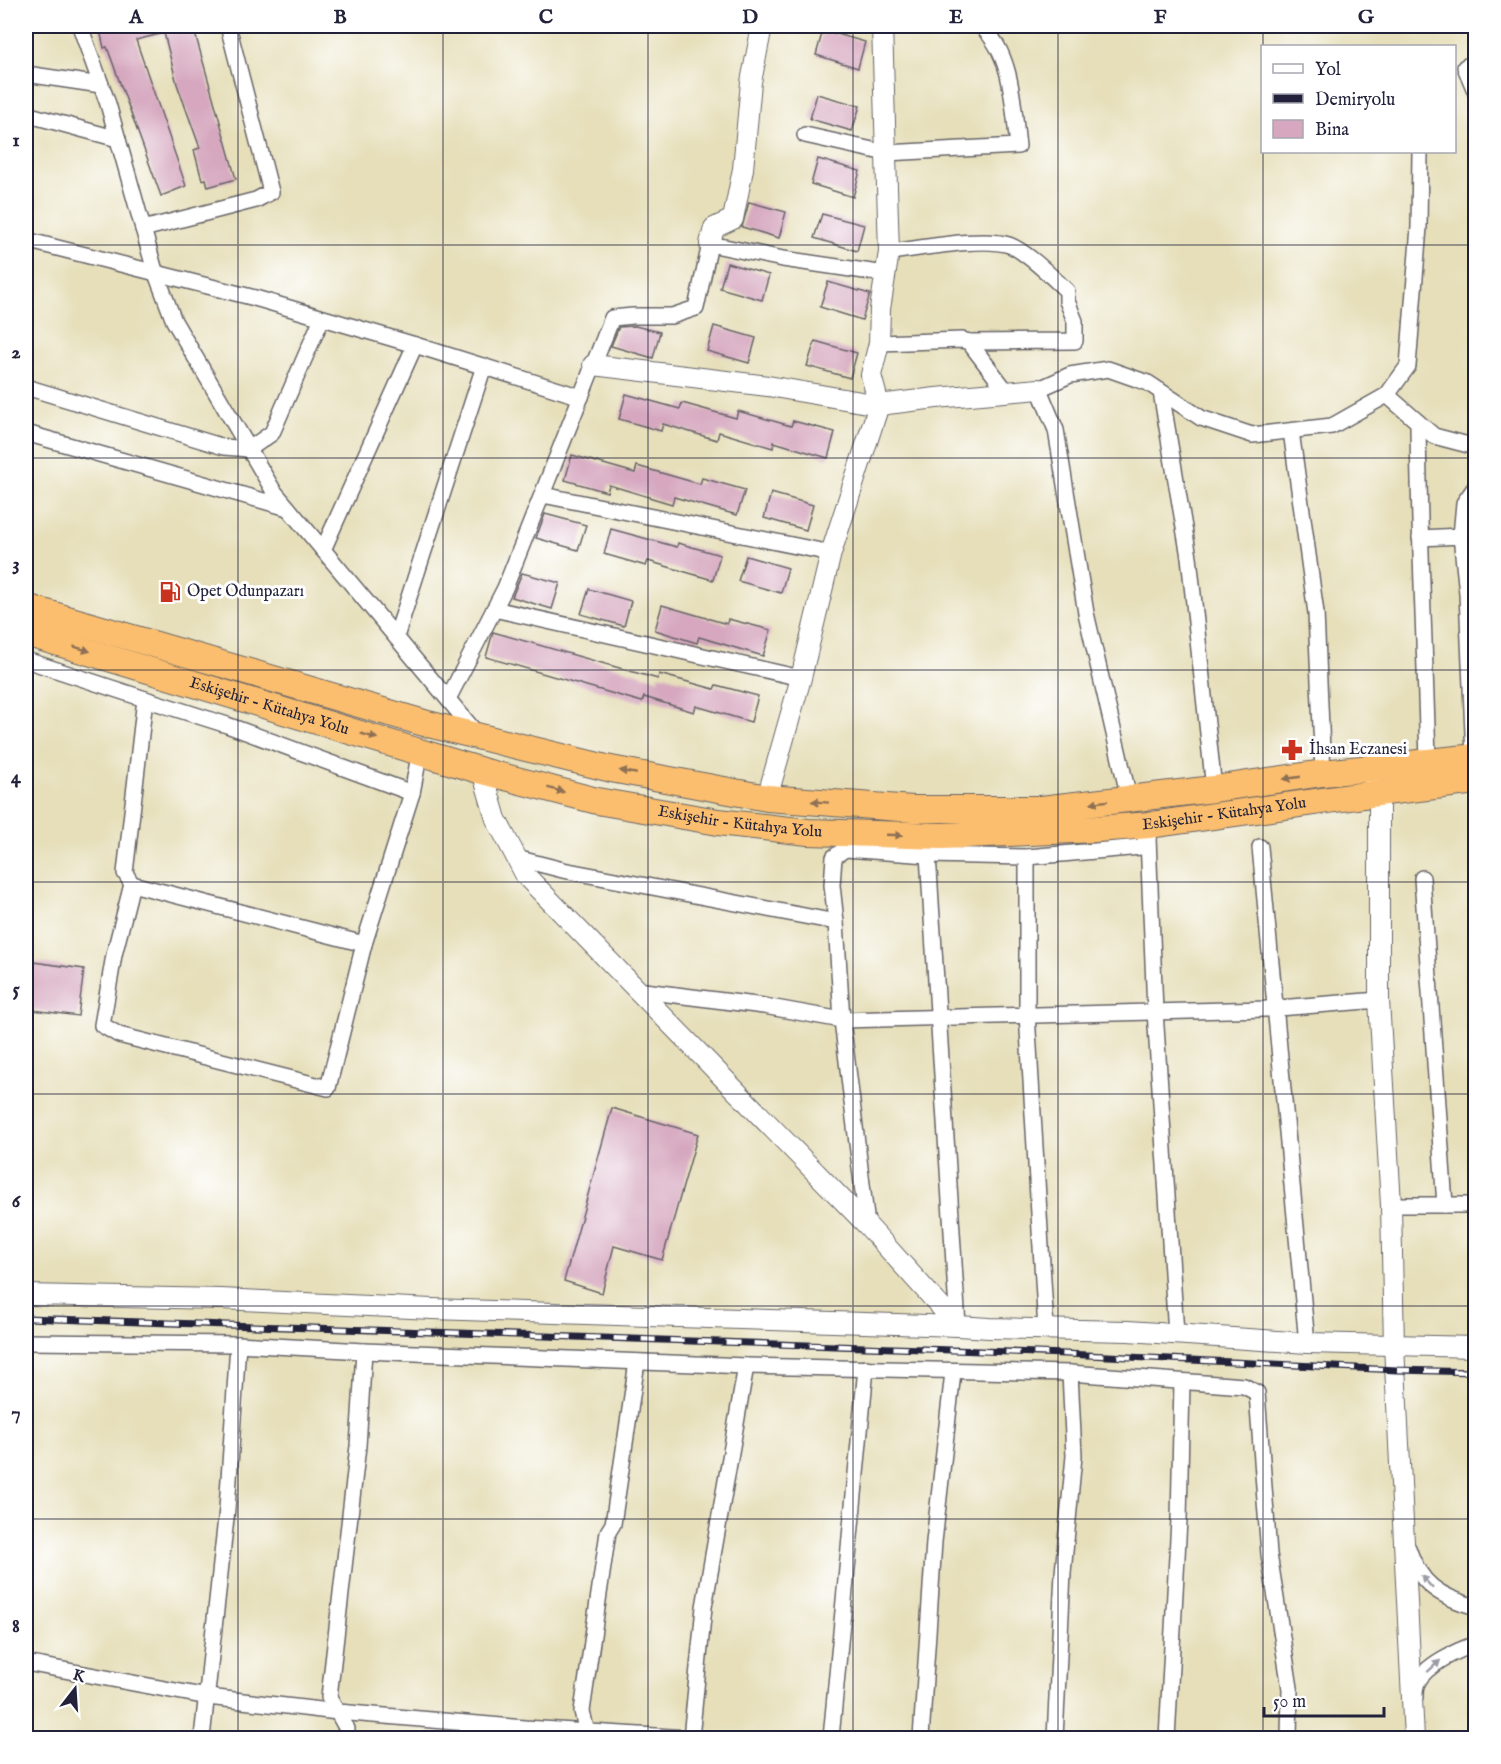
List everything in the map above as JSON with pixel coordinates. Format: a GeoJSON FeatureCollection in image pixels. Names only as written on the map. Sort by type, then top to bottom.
{"type":"FeatureCollection","features":[{"type":"Feature","properties":{"kind":"highway","name":"Eskişehir - Kütahya Yolu"},"geometry":{"type":"LineString","coordinates":[[26,607],[424,723],[611,769],[767,798],[913,809],[1041,809],[1214,789],[1323,773],[1375,781],[1428,762],[1475,765]]}},
{"type":"Feature","properties":{"kind":"highway","name":"Eskişehir - Kütahya Yolu"},"geometry":{"type":"LineString","coordinates":[[26,633],[482,771],[597,801],[718,822],[808,832],[942,836],[1096,830],[1149,832],[1375,781],[1475,765]]}},
{"type":"Feature","properties":{"kind":"street"},"geometry":{"type":"LineString","coordinates":[[80,26],[118,139],[155,271],[174,321],[273,490],[479,736]]}},
{"type":"Feature","properties":{"kind":"street"},"geometry":{"type":"LineString","coordinates":[[143,229],[256,200],[271,192],[228,26]]}},
{"type":"Feature","properties":{"kind":"street"},"geometry":{"type":"LineString","coordinates":[[448,699],[505,588],[612,318],[672,316],[696,308],[714,228],[733,219],[739,194],[752,82],[762,26]]}},
{"type":"Feature","properties":{"kind":"street"},"geometry":{"type":"LineString","coordinates":[[767,798],[801,678],[831,553],[879,405],[871,375],[879,343],[889,252],[882,26]]}},
{"type":"Feature","properties":{"kind":"street"},"geometry":{"type":"LineString","coordinates":[[805,135],[886,153],[1018,146],[1003,57],[989,33],[981,26]]}},
{"type":"Feature","properties":{"kind":"street"},"geometry":{"type":"LineString","coordinates":[[1465,68],[1476,93]]}},
{"type":"Feature","properties":{"kind":"street"},"geometry":{"type":"LineString","coordinates":[[26,74],[101,85]]}},
{"type":"Feature","properties":{"kind":"street"},"geometry":{"type":"LineString","coordinates":[[26,114],[118,139]]}},
{"type":"Feature","properties":{"kind":"street"},"geometry":{"type":"LineString","coordinates":[[593,365],[768,386],[879,405],[1039,389],[1070,375],[1108,369],[1148,383],[1201,418],[1252,435],[1332,426],[1387,395],[1408,366],[1419,227],[1420,153]]}},
{"type":"Feature","properties":{"kind":"street"},"geometry":{"type":"LineString","coordinates":[[26,240],[255,298],[581,397]]}},
{"type":"Feature","properties":{"kind":"street"},"geometry":{"type":"LineString","coordinates":[[879,343],[962,340],[969,342],[1075,341],[1075,321],[1066,301],[1067,291],[1019,250],[1008,244],[976,242],[889,252]]}},
{"type":"Feature","properties":{"kind":"street"},"geometry":{"type":"LineString","coordinates":[[710,244],[783,259],[885,274]]}},
{"type":"Feature","properties":{"kind":"street"},"geometry":{"type":"LineString","coordinates":[[26,387],[224,447],[249,449],[272,433],[321,318]]}},
{"type":"Feature","properties":{"kind":"street"},"geometry":{"type":"LineString","coordinates":[[969,342],[1007,392]]}},
{"type":"Feature","properties":{"kind":"street"},"geometry":{"type":"LineString","coordinates":[[323,550],[415,345]]}},
{"type":"Feature","properties":{"kind":"street"},"geometry":{"type":"LineString","coordinates":[[396,637],[484,366]]}},
{"type":"Feature","properties":{"kind":"street"},"geometry":{"type":"LineString","coordinates":[[1039,389],[1056,430],[1086,614],[1129,798]]}},
{"type":"Feature","properties":{"kind":"street"},"geometry":{"type":"LineString","coordinates":[[1161,392],[1189,557],[1214,789]]}},
{"type":"Feature","properties":{"kind":"street"},"geometry":{"type":"LineString","coordinates":[[1387,395],[1434,436],[1476,447]]}},
{"type":"Feature","properties":{"kind":"street"},"geometry":{"type":"LineString","coordinates":[[1418,423],[1428,762]]}},
{"type":"Feature","properties":{"kind":"street"},"geometry":{"type":"LineString","coordinates":[[1291,430],[1316,613],[1323,773]]}},
{"type":"Feature","properties":{"kind":"street"},"geometry":{"type":"LineString","coordinates":[[26,433],[288,508]]}},
{"type":"Feature","properties":{"kind":"street"},"geometry":{"type":"LineString","coordinates":[[1475,765],[1467,593],[1461,536],[1464,503],[1476,486]]}},
{"type":"Feature","properties":{"kind":"street"},"geometry":{"type":"LineString","coordinates":[[543,495],[831,553]]}},
{"type":"Feature","properties":{"kind":"street"},"geometry":{"type":"LineString","coordinates":[[1420,538],[1461,536]]}},
{"type":"Feature","properties":{"kind":"street"},"geometry":{"type":"LineString","coordinates":[[494,609],[801,678]]}},
{"type":"Feature","properties":{"kind":"street"},"geometry":{"type":"LineString","coordinates":[[26,660],[227,725],[412,793]]}},
{"type":"Feature","properties":{"kind":"street"},"geometry":{"type":"LineString","coordinates":[[146,699],[125,873],[132,884],[364,944]]}},
{"type":"Feature","properties":{"kind":"street"},"geometry":{"type":"LineString","coordinates":[[132,884],[114,955],[102,1025],[119,1035],[328,1088],[364,944],[412,793],[420,751]]}},
{"type":"Feature","properties":{"kind":"street"},"geometry":{"type":"LineString","coordinates":[[482,771],[496,819],[526,876],[867,1225],[958,1326]]}},
{"type":"Feature","properties":{"kind":"street"},"geometry":{"type":"LineString","coordinates":[[1375,781],[1379,1000],[1391,1205],[1394,1346],[1414,1738]]}},
{"type":"Feature","properties":{"kind":"street"},"geometry":{"type":"LineString","coordinates":[[867,1225],[842,1020],[832,885],[834,857],[845,849],[928,855],[1027,857],[1141,847],[1149,832]]}},
{"type":"Feature","properties":{"kind":"street"},"geometry":{"type":"LineString","coordinates":[[1149,832],[1155,1011],[1176,1334]]}},
{"type":"Feature","properties":{"kind":"street"},"geometry":{"type":"LineString","coordinates":[[1260,847],[1307,1343]]}},
{"type":"Feature","properties":{"kind":"street"},"geometry":{"type":"LineString","coordinates":[[928,855],[958,1326]]}},
{"type":"Feature","properties":{"kind":"street"},"geometry":{"type":"LineString","coordinates":[[1027,857],[1027,1014],[1046,1330]]}},
{"type":"Feature","properties":{"kind":"street"},"geometry":{"type":"LineString","coordinates":[[516,858],[563,870],[836,922]]}},
{"type":"Feature","properties":{"kind":"street"},"geometry":{"type":"LineString","coordinates":[[1422,878],[1445,1205]]}},
{"type":"Feature","properties":{"kind":"street"},"geometry":{"type":"LineString","coordinates":[[636,990],[764,1006],[842,1020],[1275,1008],[1379,1000]]}},
{"type":"Feature","properties":{"kind":"street"},"geometry":{"type":"LineString","coordinates":[[1391,1205],[1476,1205]]}},
{"type":"Feature","properties":{"kind":"street"},"geometry":{"type":"LineString","coordinates":[[26,1295],[221,1299],[432,1309],[1176,1334],[1307,1343],[1476,1347]]}},
{"type":"Feature","properties":{"kind":"street"},"geometry":{"type":"LineString","coordinates":[[26,1341],[238,1344],[364,1352],[746,1366],[1070,1373],[1244,1386],[1257,1392],[1269,1554],[1290,1688],[1289,1738]]}},
{"type":"Feature","properties":{"kind":"street"},"geometry":{"type":"LineString","coordinates":[[202,1738],[227,1509],[238,1344]]}},
{"type":"Feature","properties":{"kind":"street"},"geometry":{"type":"LineString","coordinates":[[345,1738],[346,1729],[329,1697],[358,1446],[364,1352]]}},
{"type":"Feature","properties":{"kind":"street"},"geometry":{"type":"LineString","coordinates":[[587,1735],[582,1711],[608,1532],[613,1524],[637,1362]]}},
{"type":"Feature","properties":{"kind":"street"},"geometry":{"type":"LineString","coordinates":[[26,1663],[208,1697],[338,1712],[587,1735],[689,1738],[705,1607],[746,1366]]}},
{"type":"Feature","properties":{"kind":"street"},"geometry":{"type":"LineString","coordinates":[[831,1738],[866,1368]]}},
{"type":"Feature","properties":{"kind":"street"},"geometry":{"type":"LineString","coordinates":[[921,1738],[934,1542],[953,1372]]}},
{"type":"Feature","properties":{"kind":"street"},"geometry":{"type":"LineString","coordinates":[[1055,1738],[1063,1574],[1074,1456],[1070,1373]]}},
{"type":"Feature","properties":{"kind":"street"},"geometry":{"type":"LineString","coordinates":[[1167,1738],[1179,1520],[1182,1382]]}},
{"type":"Feature","properties":{"kind":"street"},"geometry":{"type":"LineString","coordinates":[[1404,1533],[1413,1564],[1429,1587],[1456,1602],[1476,1607]]}},
{"type":"Feature","properties":{"kind":"street"},"geometry":{"type":"LineString","coordinates":[[1413,1707],[1417,1683],[1429,1670],[1446,1656],[1476,1644]]}},
{"type":"Feature","properties":{"kind":"building"},"geometry":{"type":"Polygon","coordinates":[[[99,26],[193,26],[236,179],[208,187],[206,179],[202,180],[194,150],[200,148],[177,84],[164,33],[136,40],[186,186],[161,196],[107,47],[104,48],[99,26]]]}},
{"type":"Feature","properties":{"kind":"building"},"geometry":{"type":"Polygon","coordinates":[[[823,30],[865,42],[858,68],[816,55],[823,30]]]}},
{"type":"Feature","properties":{"kind":"building"},"geometry":{"type":"Polygon","coordinates":[[[817,94],[860,106],[852,131],[810,119],[817,94]]]}},
{"type":"Feature","properties":{"kind":"building"},"geometry":{"type":"Polygon","coordinates":[[[818,159],[860,171],[853,197],[811,184],[818,159]]]}},
{"type":"Feature","properties":{"kind":"building"},"geometry":{"type":"Polygon","coordinates":[[[749,202],[786,212],[779,238],[742,227],[749,202]]]}},
{"type":"Feature","properties":{"kind":"building"},"geometry":{"type":"Polygon","coordinates":[[[822,214],[864,225],[857,251],[814,238],[822,214]]]}},
{"type":"Feature","properties":{"kind":"building"},"geometry":{"type":"Polygon","coordinates":[[[727,263],[769,275],[762,300],[720,288],[727,263]]]}},
{"type":"Feature","properties":{"kind":"building"},"geometry":{"type":"Polygon","coordinates":[[[828,282],[870,294],[862,320],[820,307],[828,282]]]}},
{"type":"Feature","properties":{"kind":"building"},"geometry":{"type":"Polygon","coordinates":[[[635,326],[660,332],[653,358],[611,346],[619,327],[635,326]]]}},
{"type":"Feature","properties":{"kind":"building"},"geometry":{"type":"Polygon","coordinates":[[[714,326],[756,338],[749,363],[707,351],[714,326]]]}},
{"type":"Feature","properties":{"kind":"building"},"geometry":{"type":"Polygon","coordinates":[[[815,341],[857,353],[850,378],[807,366],[815,341]]]}},
{"type":"Feature","properties":{"kind":"building"},"geometry":{"type":"Polygon","coordinates":[[[626,394],[680,409],[682,403],[736,418],[738,411],[791,426],[793,421],[835,432],[828,458],[774,442],[773,448],[719,432],[717,440],[663,424],[661,431],[619,419],[626,394]]]}},
{"type":"Feature","properties":{"kind":"building"},"geometry":{"type":"Polygon","coordinates":[[[572,455],[635,473],[637,466],[700,484],[702,478],[745,490],[737,515],[674,497],[672,504],[609,485],[607,492],[565,480],[572,455]]]}},
{"type":"Feature","properties":{"kind":"building"},"geometry":{"type":"Polygon","coordinates":[[[771,493],[813,505],[806,530],[764,518],[771,493]]]}},
{"type":"Feature","properties":{"kind":"building"},"geometry":{"type":"Polygon","coordinates":[[[545,514],[586,525],[578,550],[536,538],[545,514]]]}},
{"type":"Feature","properties":{"kind":"building"},"geometry":{"type":"Polygon","coordinates":[[[611,529],[677,547],[678,543],[720,555],[713,580],[648,561],[646,566],[604,554],[611,529]]]}},
{"type":"Feature","properties":{"kind":"building"},"geometry":{"type":"Polygon","coordinates":[[[746,556],[788,568],[781,593],[738,581],[746,556]]]}},
{"type":"Feature","properties":{"kind":"building"},"geometry":{"type":"Polygon","coordinates":[[[522,573],[560,583],[552,609],[512,597],[522,573]]]}},
{"type":"Feature","properties":{"kind":"building"},"geometry":{"type":"Polygon","coordinates":[[[589,589],[631,601],[624,626],[581,614],[589,589]]]}},
{"type":"Feature","properties":{"kind":"building"},"geometry":{"type":"Polygon","coordinates":[[[662,605],[727,624],[728,619],[771,630],[763,656],[699,637],[697,643],[655,630],[662,605]]]}},
{"type":"Feature","properties":{"kind":"building"},"geometry":{"type":"Polygon","coordinates":[[[493,632],[658,679],[659,674],[714,689],[716,685],[758,696],[751,722],[696,706],[694,712],[644,697],[642,702],[486,657],[493,632]]]}},
{"type":"Feature","properties":{"kind":"building"},"geometry":{"type":"Polygon","coordinates":[[[26,961],[84,969],[78,1016],[26,1009],[26,961]]]}},
{"type":"Feature","properties":{"kind":"building"},"geometry":{"type":"Polygon","coordinates":[[[612,1108],[698,1134],[662,1260],[614,1246],[602,1293],[564,1281],[612,1108]]]}},
{"type":"Feature","properties":{"kind":"railway"},"geometry":{"type":"LineString","coordinates":[[26,1318],[1066,1354],[1476,1372]]}},
{"type":"Feature","properties":{"kind":"place","name":"Opet Odunpazarı"},"geometry":{"type":"Point","coordinates":[170,592]}},
{"type":"Feature","properties":{"kind":"place","name":"İhsan Eczanesi"},"geometry":{"type":"Point","coordinates":[1292,750]}}]}
